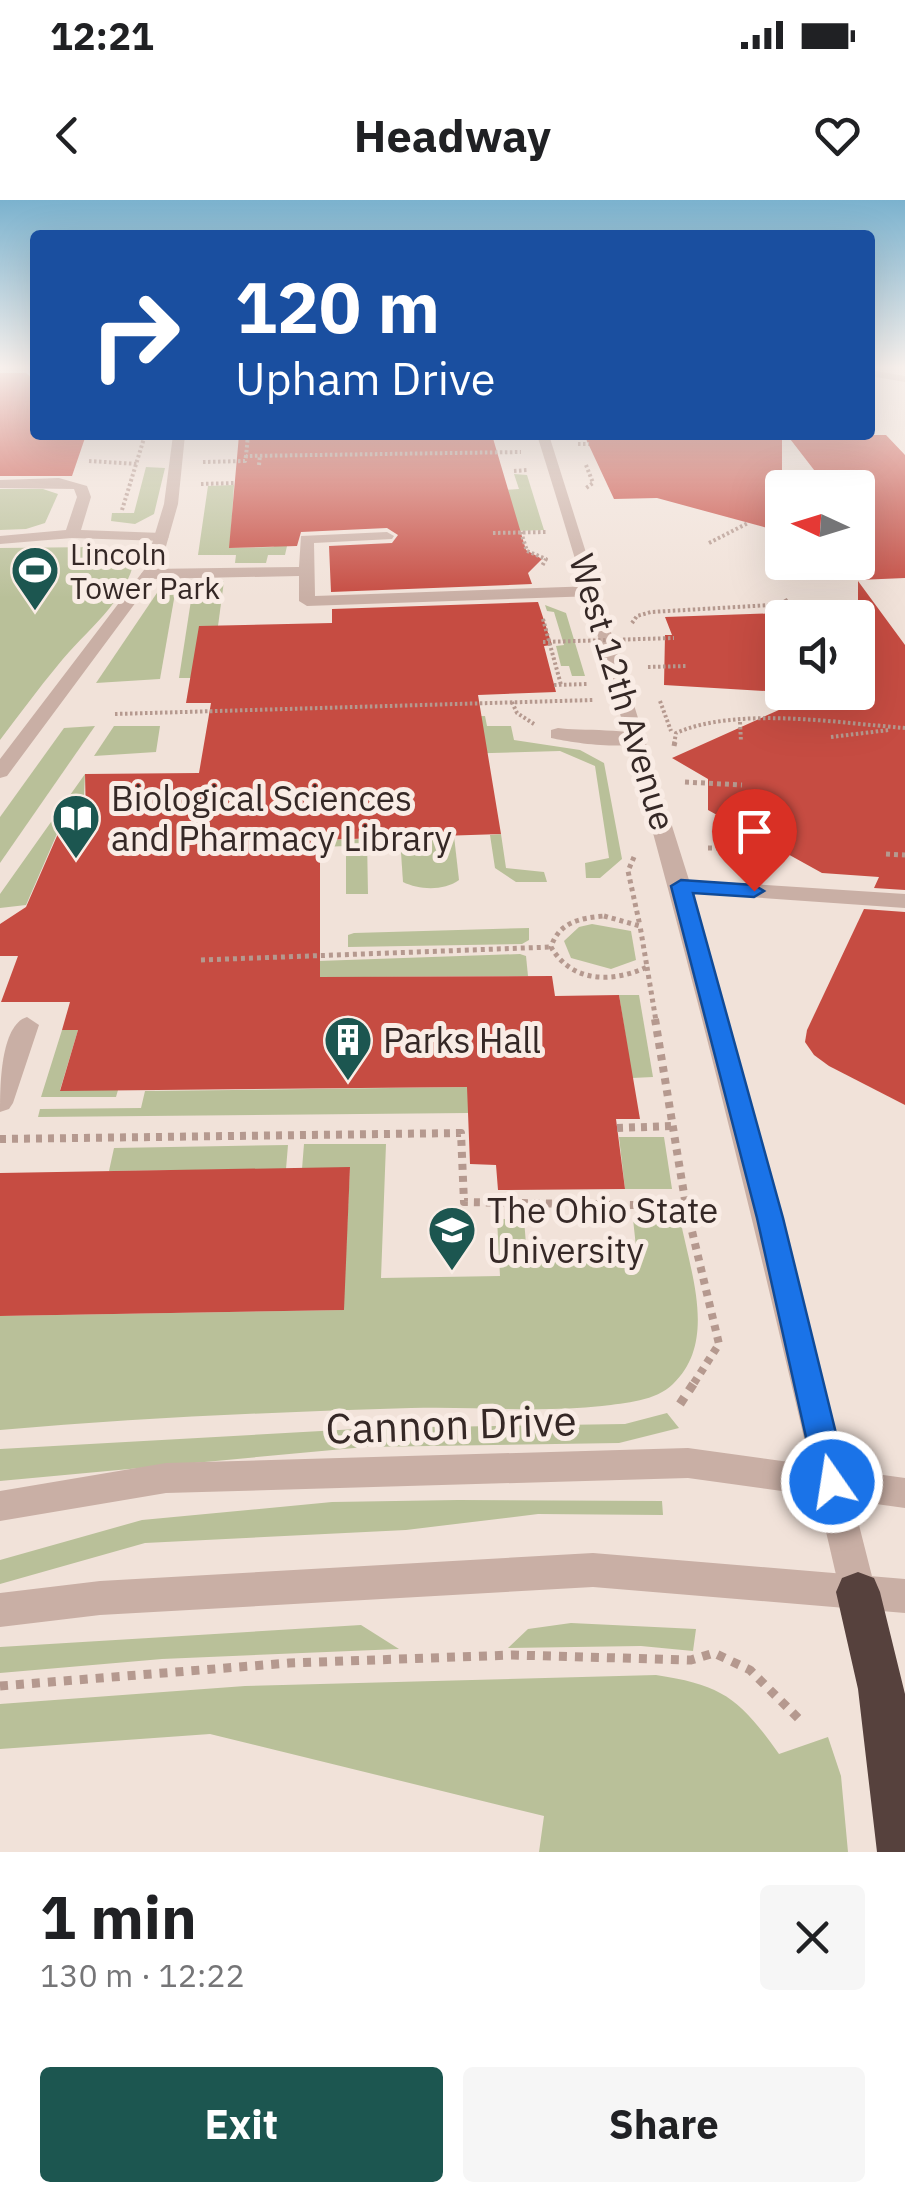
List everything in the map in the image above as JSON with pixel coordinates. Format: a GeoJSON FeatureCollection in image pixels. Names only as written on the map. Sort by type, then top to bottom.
{"type":"FeatureCollection","features":[{"type":"Feature","properties":{"kind":"highway"},"geometry":{"type":"LineString","coordinates":[[858,1592],[881,1689],[902,1852]]}},
{"type":"Feature","properties":{"kind":"street"},"geometry":{"type":"LineString","coordinates":[[0,772],[149,574],[162,537],[179,444]]}},
{"type":"Feature","properties":{"kind":"street","name":"West 12th Avenue"},"geometry":{"type":"LineString","coordinates":[[546,444],[639,738],[681,886],[770,1218],[858,1592]]}},
{"type":"Feature","properties":{"kind":"street"},"geometry":{"type":"LineString","coordinates":[[0,484],[59,482],[80,486],[84,497],[72,534]]}},
{"type":"Feature","properties":{"kind":"street"},"geometry":{"type":"LineString","coordinates":[[0,540],[72,534],[162,537]]}},
{"type":"Feature","properties":{"kind":"street"},"geometry":{"type":"LineString","coordinates":[[387,536],[306,539],[307,601],[594,591]]}},
{"type":"Feature","properties":{"kind":"street"},"geometry":{"type":"LineString","coordinates":[[149,574],[307,572]]}},
{"type":"Feature","properties":{"kind":"street"},"geometry":{"type":"LineString","coordinates":[[558,734],[597,740],[639,738]]}},
{"type":"Feature","properties":{"kind":"street"},"geometry":{"type":"LineString","coordinates":[[681,886],[905,901]]}},
{"type":"Feature","properties":{"kind":"street"},"geometry":{"type":"LineString","coordinates":[[0,1103],[27,1025]]}},
{"type":"Feature","properties":{"kind":"street","name":"Cannon Drive"},"geometry":{"type":"LineString","coordinates":[[0,1506],[166,1478],[688,1463],[905,1492]]}},
{"type":"Feature","properties":{"kind":"street"},"geometry":{"type":"LineString","coordinates":[[0,1610],[100,1598],[593,1570],[905,1596]]}},
{"type":"Feature","properties":{"kind":"path"},"geometry":{"type":"LineString","coordinates":[[121,512],[142,444]]}},
{"type":"Feature","properties":{"kind":"path"},"geometry":{"type":"LineString","coordinates":[[203,462],[245,461],[247,444]]}},
{"type":"Feature","properties":{"kind":"path"},"geometry":{"type":"LineString","coordinates":[[246,456],[522,452]]}},
{"type":"Feature","properties":{"kind":"path"},"geometry":{"type":"LineString","coordinates":[[259,465],[260,455]]}},
{"type":"Feature","properties":{"kind":"path"},"geometry":{"type":"LineString","coordinates":[[200,484],[234,482]]}},
{"type":"Feature","properties":{"kind":"path"},"geometry":{"type":"LineString","coordinates":[[709,543],[748,523]]}},
{"type":"Feature","properties":{"kind":"path"},"geometry":{"type":"LineString","coordinates":[[521,532],[527,551],[546,559],[542,566],[533,569]]}},
{"type":"Feature","properties":{"kind":"path"},"geometry":{"type":"LineString","coordinates":[[493,534],[549,532]]}},
{"type":"Feature","properties":{"kind":"path"},"geometry":{"type":"LineString","coordinates":[[632,624],[637,616],[651,612],[765,604]]}},
{"type":"Feature","properties":{"kind":"path"},"geometry":{"type":"LineString","coordinates":[[543,618],[558,685],[594,684]]}},
{"type":"Feature","properties":{"kind":"path"},"geometry":{"type":"LineString","coordinates":[[543,642],[674,638]]}},
{"type":"Feature","properties":{"kind":"path"},"geometry":{"type":"LineString","coordinates":[[648,667],[686,666]]}},
{"type":"Feature","properties":{"kind":"path"},"geometry":{"type":"LineString","coordinates":[[116,714],[599,700]]}},
{"type":"Feature","properties":{"kind":"path"},"geometry":{"type":"LineString","coordinates":[[740,722],[741,742]]}},
{"type":"Feature","properties":{"kind":"path"},"geometry":{"type":"LineString","coordinates":[[677,756],[672,740],[684,727],[740,722],[905,728]]}},
{"type":"Feature","properties":{"kind":"path"},"geometry":{"type":"LineString","coordinates":[[830,724],[832,739],[905,728]]}},
{"type":"Feature","properties":{"kind":"path"},"geometry":{"type":"LineString","coordinates":[[681,769],[690,797]]}},
{"type":"Feature","properties":{"kind":"path"},"geometry":{"type":"LineString","coordinates":[[685,782],[742,785]]}},
{"type":"Feature","properties":{"kind":"path"},"geometry":{"type":"LineString","coordinates":[[714,859],[706,846],[717,848]]}},
{"type":"Feature","properties":{"kind":"path"},"geometry":{"type":"LineString","coordinates":[[634,854],[628,870],[686,1206],[719,1344],[680,1404]]}},
{"type":"Feature","properties":{"kind":"path"},"geometry":{"type":"LineString","coordinates":[[886,854],[905,856]]}},
{"type":"Feature","properties":{"kind":"path"},"geometry":{"type":"LineString","coordinates":[[551,947],[562,926],[585,918],[613,917],[640,926]]}},
{"type":"Feature","properties":{"kind":"path"},"geometry":{"type":"LineString","coordinates":[[201,960],[551,947]]}},
{"type":"Feature","properties":{"kind":"path"},"geometry":{"type":"LineString","coordinates":[[551,947],[561,963],[594,977],[624,977],[646,967]]}},
{"type":"Feature","properties":{"kind":"path"},"geometry":{"type":"LineString","coordinates":[[617,1128],[674,1126]]}},
{"type":"Feature","properties":{"kind":"path"},"geometry":{"type":"LineString","coordinates":[[0,1139],[461,1133],[464,1202],[686,1206]]}},
{"type":"Feature","properties":{"kind":"path"},"geometry":{"type":"LineString","coordinates":[[0,1686],[290,1664],[514,1655],[692,1660],[712,1653],[731,1659],[771,1687],[801,1721]]}},
{"type":"Feature","properties":{"kind":"green space"},"geometry":{"type":"Polygon","coordinates":[[[146,467],[165,468],[154,514],[135,524],[111,521],[112,513],[134,513],[146,467]]]}},
{"type":"Feature","properties":{"kind":"green space"},"geometry":{"type":"Polygon","coordinates":[[[514,474],[527,475],[544,530],[516,531],[503,490],[519,489],[514,474]]]}},
{"type":"Feature","properties":{"kind":"green space"},"geometry":{"type":"Polygon","coordinates":[[[234,485],[230,548],[273,547],[289,537],[285,555],[268,555],[266,563],[235,563],[236,555],[198,555],[208,486],[234,485]]]}},
{"type":"Feature","properties":{"kind":"green space"},"geometry":{"type":"Polygon","coordinates":[[[0,489],[43,489],[58,494],[45,523],[26,529],[0,530],[0,489]]]}},
{"type":"Feature","properties":{"kind":"green space","name":"Lincoln Tower Park"},"geometry":{"type":"Polygon","coordinates":[[[98,547],[131,552],[135,557],[131,573],[104,615],[69,652],[0,740],[0,548],[98,547]]]}},
{"type":"Feature","properties":{"kind":"green space"},"geometry":{"type":"Polygon","coordinates":[[[194,581],[224,581],[218,626],[191,678],[179,678],[194,581]]]}},
{"type":"Feature","properties":{"kind":"green space"},"geometry":{"type":"Polygon","coordinates":[[[177,582],[160,679],[96,683],[163,584],[177,582]]]}},
{"type":"Feature","properties":{"kind":"green space"},"geometry":{"type":"Polygon","coordinates":[[[545,605],[566,613],[585,676],[572,676],[569,666],[561,666],[556,646],[564,645],[554,612],[547,611],[545,605]]]}},
{"type":"Feature","properties":{"kind":"green space"},"geometry":{"type":"Polygon","coordinates":[[[485,716],[487,726],[511,726],[514,740],[580,750],[604,763],[622,859],[600,878],[586,878],[585,863],[609,858],[595,766],[560,751],[418,755],[415,718],[485,716]]]}},
{"type":"Feature","properties":{"kind":"green space"},"geometry":{"type":"Polygon","coordinates":[[[95,726],[0,863],[0,817],[64,728],[95,726]]]}},
{"type":"Feature","properties":{"kind":"green space"},"geometry":{"type":"Polygon","coordinates":[[[114,726],[160,726],[156,752],[94,756],[114,726]]]}},
{"type":"Feature","properties":{"kind":"green space"},"geometry":{"type":"Polygon","coordinates":[[[85,774],[83,819],[63,820],[26,905],[0,908],[0,894],[85,774]]]}},
{"type":"Feature","properties":{"kind":"green space"},"geometry":{"type":"Polygon","coordinates":[[[501,834],[506,868],[544,872],[547,882],[516,882],[495,868],[490,835],[501,834]]]}},
{"type":"Feature","properties":{"kind":"green space"},"geometry":{"type":"Polygon","coordinates":[[[454,836],[459,880],[431,888],[403,882],[400,838],[454,836]]]}},
{"type":"Feature","properties":{"kind":"green space"},"geometry":{"type":"Polygon","coordinates":[[[367,839],[368,894],[346,894],[346,846],[322,847],[322,840],[367,839]]]}},
{"type":"Feature","properties":{"kind":"green space"},"geometry":{"type":"Polygon","coordinates":[[[592,924],[631,931],[636,960],[611,969],[571,958],[564,941],[579,927],[592,924]]]}},
{"type":"Feature","properties":{"kind":"green space"},"geometry":{"type":"Polygon","coordinates":[[[529,928],[529,940],[522,944],[348,947],[348,935],[354,933],[529,928]]]}},
{"type":"Feature","properties":{"kind":"green space"},"geometry":{"type":"Polygon","coordinates":[[[526,956],[528,976],[199,978],[200,965],[526,956]]]}},
{"type":"Feature","properties":{"kind":"green space"},"geometry":{"type":"Polygon","coordinates":[[[619,995],[639,995],[653,1077],[632,1078],[619,995]]]}},
{"type":"Feature","properties":{"kind":"green space"},"geometry":{"type":"Polygon","coordinates":[[[62,1030],[78,1030],[60,1090],[118,1090],[116,1097],[41,1097],[62,1030]]]}},
{"type":"Feature","properties":{"kind":"green space"},"geometry":{"type":"Polygon","coordinates":[[[468,1087],[468,1113],[38,1117],[40,1109],[141,1108],[145,1091],[468,1087]]]}},
{"type":"Feature","properties":{"kind":"green space"},"geometry":{"type":"Polygon","coordinates":[[[619,1137],[664,1137],[672,1189],[625,1189],[619,1137]]]}},
{"type":"Feature","properties":{"kind":"green space"},"geometry":{"type":"Polygon","coordinates":[[[304,1144],[386,1144],[381,1278],[500,1276],[497,1219],[524,1219],[527,1257],[637,1256],[633,1219],[680,1218],[697,1305],[698,1327],[687,1367],[658,1394],[602,1406],[308,1411],[0,1430],[0,1316],[343,1310],[350,1168],[302,1169],[304,1144]]]}},
{"type":"Feature","properties":{"kind":"green space"},"geometry":{"type":"Polygon","coordinates":[[[288,1145],[286,1169],[109,1171],[114,1148],[288,1145]]]}},
{"type":"Feature","properties":{"kind":"green space"},"geometry":{"type":"Polygon","coordinates":[[[667,1413],[679,1428],[619,1443],[365,1447],[0,1481],[0,1449],[375,1428],[625,1424],[667,1413]]]}},
{"type":"Feature","properties":{"kind":"green space"},"geometry":{"type":"Polygon","coordinates":[[[662,1501],[663,1515],[538,1514],[406,1530],[145,1543],[0,1584],[0,1560],[142,1520],[332,1502],[662,1501]]]}},
{"type":"Feature","properties":{"kind":"green space"},"geometry":{"type":"Polygon","coordinates":[[[571,1623],[696,1629],[693,1651],[641,1646],[508,1648],[528,1629],[571,1623]]]}},
{"type":"Feature","properties":{"kind":"green space"},"geometry":{"type":"Polygon","coordinates":[[[361,1625],[399,1649],[162,1659],[0,1673],[0,1647],[361,1625]]]}},
{"type":"Feature","properties":{"kind":"green space"},"geometry":{"type":"Polygon","coordinates":[[[656,1675],[698,1684],[728,1698],[753,1720],[779,1754],[828,1737],[841,1776],[848,1852],[539,1852],[544,1816],[210,1734],[0,1749],[0,1704],[245,1686],[656,1675]]]}},
{"type":"Feature","properties":{"kind":"building"},"geometry":{"type":"Polygon","coordinates":[[[0,444],[83,444],[72,476],[0,476],[0,444]]]}},
{"type":"Feature","properties":{"kind":"building"},"geometry":{"type":"Polygon","coordinates":[[[238,444],[495,444],[526,550],[542,559],[528,573],[532,584],[331,592],[329,546],[392,543],[398,535],[387,528],[301,532],[297,546],[229,548],[238,444]]]}},
{"type":"Feature","properties":{"kind":"building"},"geometry":{"type":"Polygon","coordinates":[[[588,444],[782,444],[782,470],[765,470],[765,527],[657,498],[614,499],[588,444]]]}},
{"type":"Feature","properties":{"kind":"building"},"geometry":{"type":"Polygon","coordinates":[[[794,444],[895,444],[905,455],[905,578],[875,579],[875,470],[814,470],[794,444]]]}},
{"type":"Feature","properties":{"kind":"building"},"geometry":{"type":"Polygon","coordinates":[[[858,581],[872,600],[858,600],[858,581]]]}},
{"type":"Feature","properties":{"kind":"building"},"geometry":{"type":"Polygon","coordinates":[[[538,602],[552,645],[544,646],[556,692],[478,695],[501,834],[320,840],[320,977],[552,976],[555,996],[619,995],[640,1119],[616,1119],[625,1189],[498,1190],[496,1165],[470,1164],[467,1087],[60,1091],[78,1030],[62,1030],[70,1002],[1,1002],[18,956],[0,956],[0,924],[26,907],[64,820],[86,819],[85,774],[199,773],[211,703],[186,703],[199,626],[332,623],[332,609],[538,602]]]}},
{"type":"Feature","properties":{"kind":"building"},"geometry":{"type":"Polygon","coordinates":[[[875,604],[905,645],[905,890],[874,888],[879,877],[822,873],[708,810],[708,779],[672,758],[779,710],[875,710],[875,604]]]}},
{"type":"Feature","properties":{"kind":"building"},"geometry":{"type":"Polygon","coordinates":[[[765,614],[765,691],[664,685],[665,635],[672,635],[665,617],[765,614]]]}},
{"type":"Feature","properties":{"kind":"building"},"geometry":{"type":"Polygon","coordinates":[[[864,909],[905,912],[905,1105],[829,1066],[805,1042],[807,1030],[864,909]]]}},
{"type":"Feature","properties":{"kind":"building"},"geometry":{"type":"Polygon","coordinates":[[[350,1167],[344,1310],[0,1316],[0,1173],[350,1167]]]}},
{"type":"Feature","properties":{"kind":"place","name":"Lincoln Tower Park"},"geometry":{"type":"Point","coordinates":[35,612]}},
{"type":"Feature","properties":{"kind":"place","name":"Biological Sciences and Pharmacy Library"},"geometry":{"type":"Point","coordinates":[76,860]}},
{"type":"Feature","properties":{"kind":"place","name":"Parks Hall"},"geometry":{"type":"Point","coordinates":[348,1082]}},
{"type":"Feature","properties":{"kind":"place","name":"The Ohio State University"},"geometry":{"type":"Point","coordinates":[452,1272]}},
{"type":"Feature","properties":{"kind":"route"},"geometry":{"type":"LineString","coordinates":[[754,891],[681,886],[770,1218],[832,1482]]}}]}
